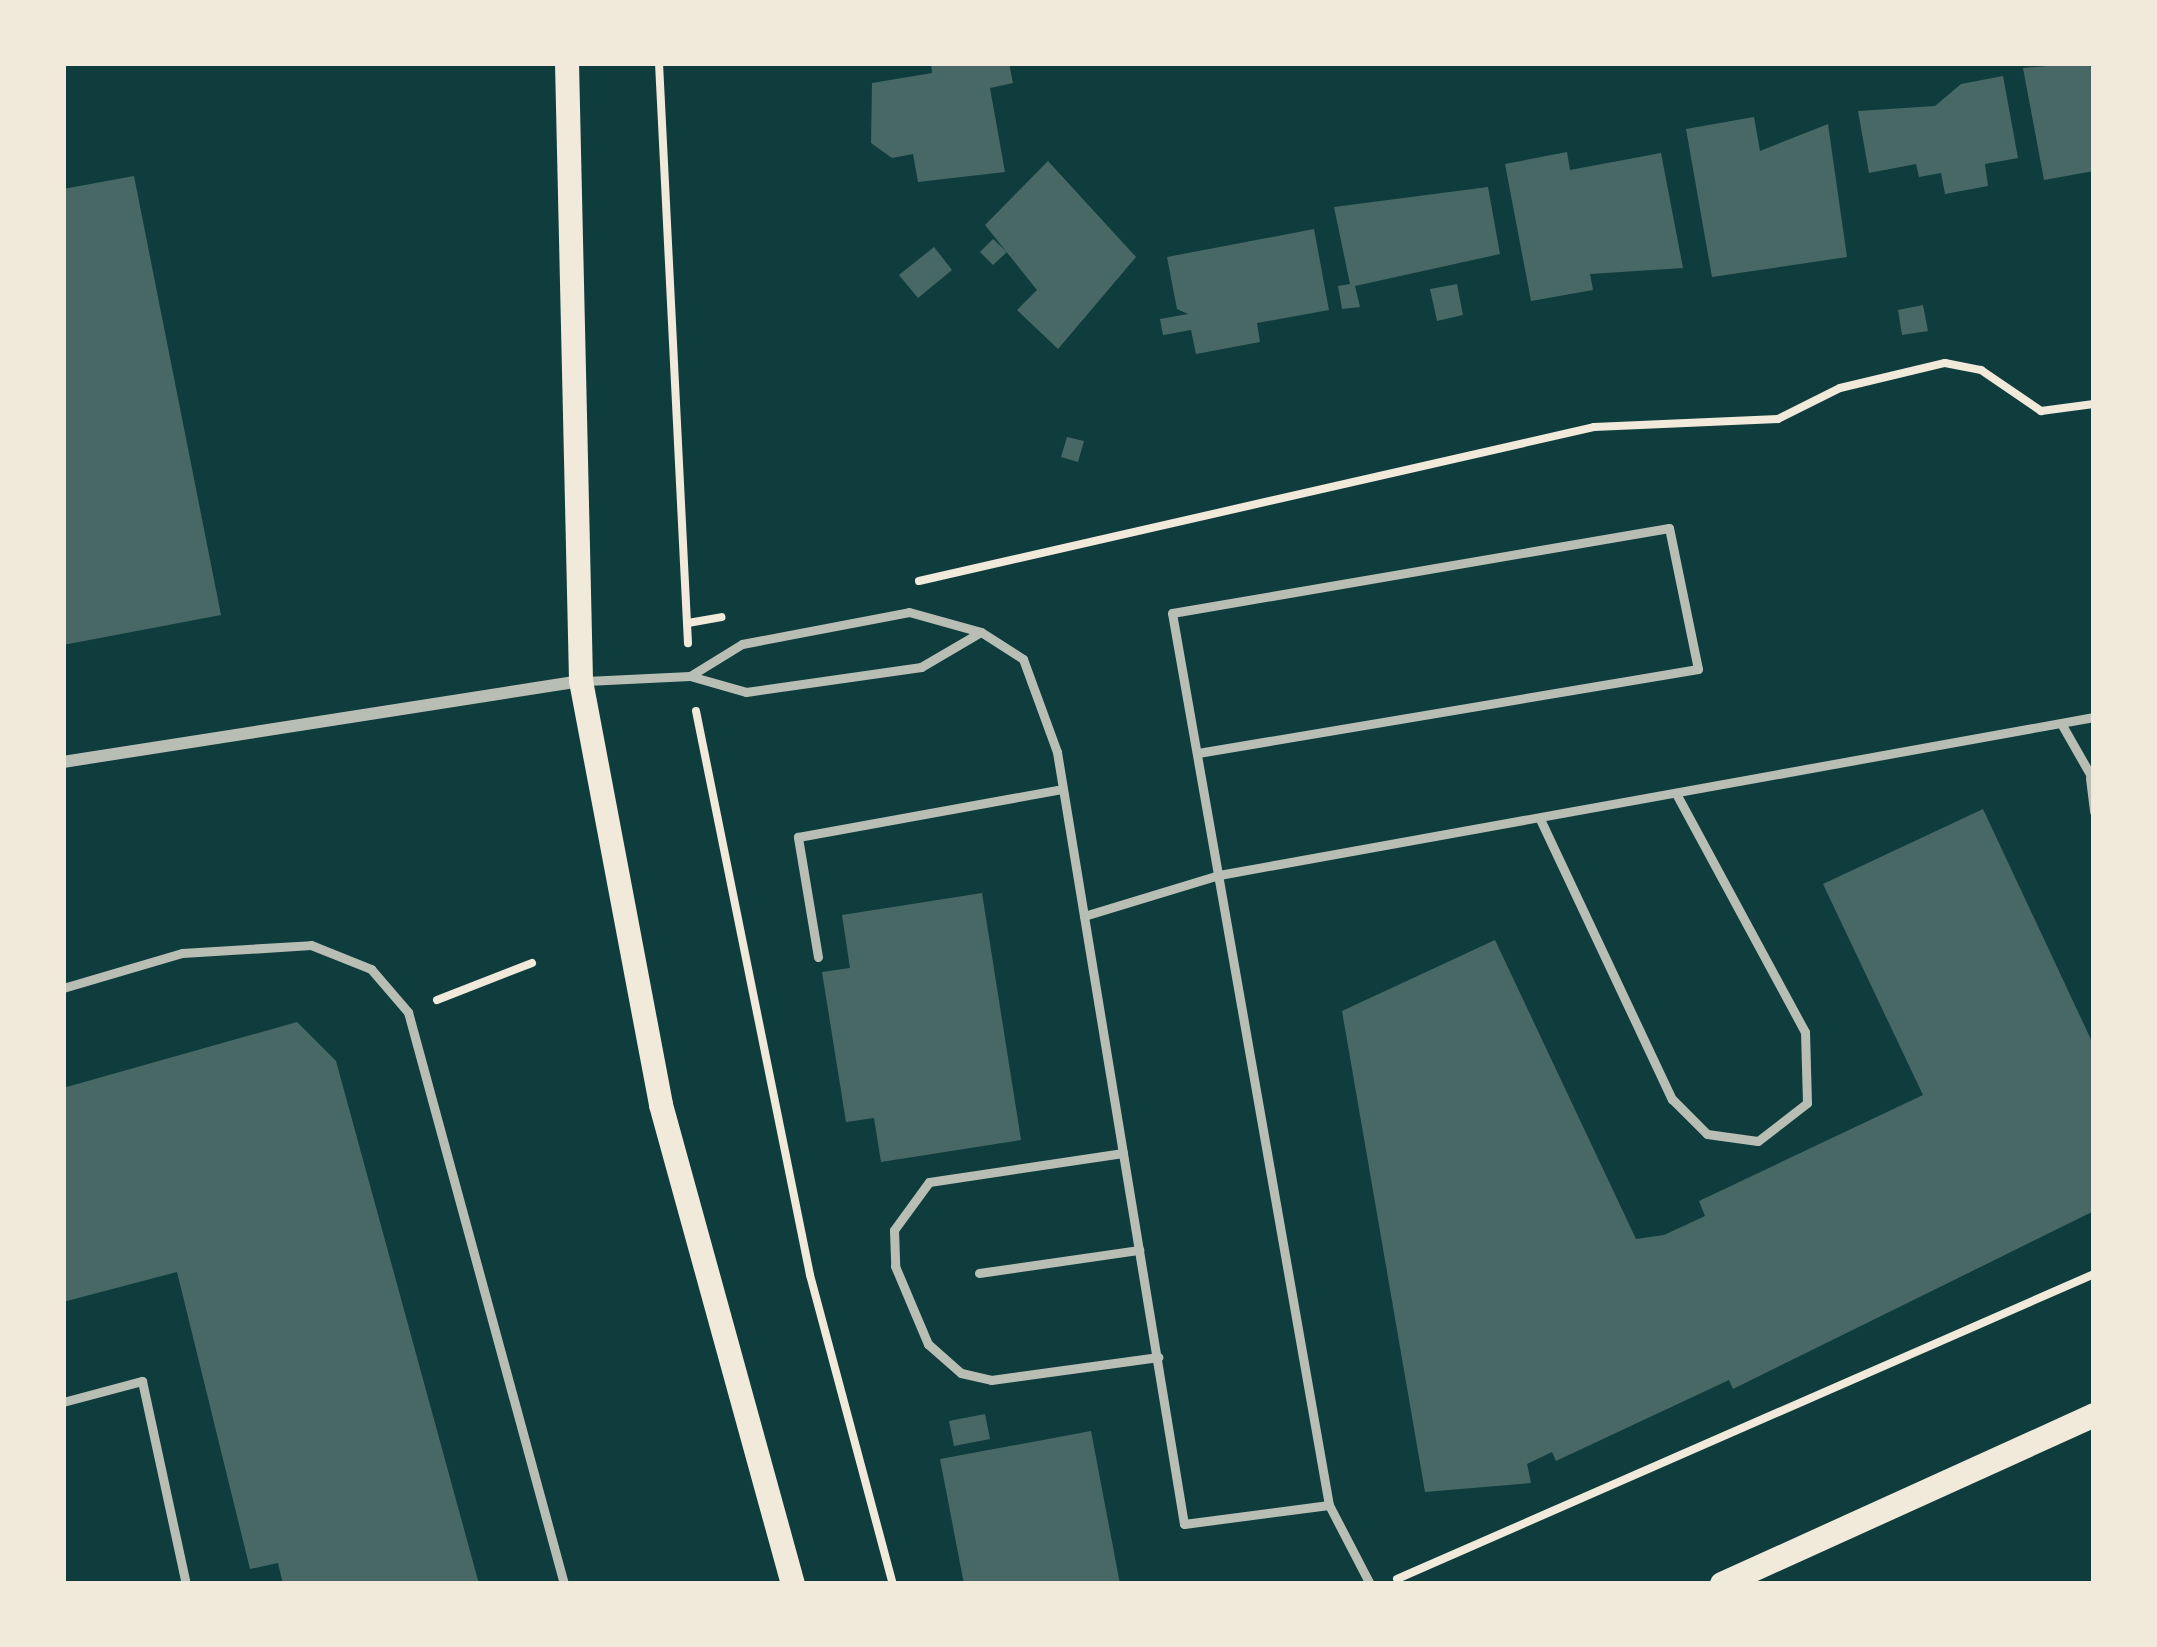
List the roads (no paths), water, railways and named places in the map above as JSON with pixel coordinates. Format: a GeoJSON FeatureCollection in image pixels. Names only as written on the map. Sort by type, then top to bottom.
{"type":"FeatureCollection","features":[{"type":"Feature","properties":{"kind":"main road"},"geometry":{"type":"LineString","coordinates":[[567,63],[581,682],[661,1105],[793,1584]]}},
{"type":"Feature","properties":{"kind":"main road"},"geometry":{"type":"LineString","coordinates":[[1722,1584],[2094,1415]]}},
{"type":"Feature","properties":{"kind":"street"},"geometry":{"type":"LineString","coordinates":[[63,762],[581,682]]}},
{"type":"Feature","properties":{"kind":"lane"},"geometry":{"type":"LineString","coordinates":[[1198,753],[1698,669],[1669,528],[1172,613],[1329,1505],[1370,1584]]}},
{"type":"Feature","properties":{"kind":"lane"},"geometry":{"type":"LineString","coordinates":[[690,676],[742,644],[909,612],[981,632],[1023,659],[1062,789],[1184,1524],[1329,1505]]}},
{"type":"Feature","properties":{"kind":"lane"},"geometry":{"type":"LineString","coordinates":[[581,682],[690,676],[746,692],[921,667],[981,632]]}},
{"type":"Feature","properties":{"kind":"lane"},"geometry":{"type":"LineString","coordinates":[[1084,916],[1219,875],[2094,717]]}},
{"type":"Feature","properties":{"kind":"lane"},"geometry":{"type":"LineString","coordinates":[[2062,725],[2092,779],[2094,812]]}},
{"type":"Feature","properties":{"kind":"lane"},"geometry":{"type":"LineString","coordinates":[[818,957],[798,837],[1062,789]]}},
{"type":"Feature","properties":{"kind":"lane"},"geometry":{"type":"LineString","coordinates":[[1540,819],[1672,1100],[1707,1134],[1758,1141],[1807,1102],[1805,1032],[1676,793]]}},
{"type":"Feature","properties":{"kind":"lane"},"geometry":{"type":"LineString","coordinates":[[63,988],[182,953],[311,945],[371,969],[408,1012],[564,1584]]}},
{"type":"Feature","properties":{"kind":"lane"},"geometry":{"type":"LineString","coordinates":[[1123,1153],[929,1182],[894,1230],[896,1266],[928,1344],[961,1373],[991,1380],[1158,1358]]}},
{"type":"Feature","properties":{"kind":"lane"},"geometry":{"type":"LineString","coordinates":[[979,1273],[1139,1250]]}},
{"type":"Feature","properties":{"kind":"lane"},"geometry":{"type":"LineString","coordinates":[[63,1402],[142,1381],[186,1584]]}}]}
